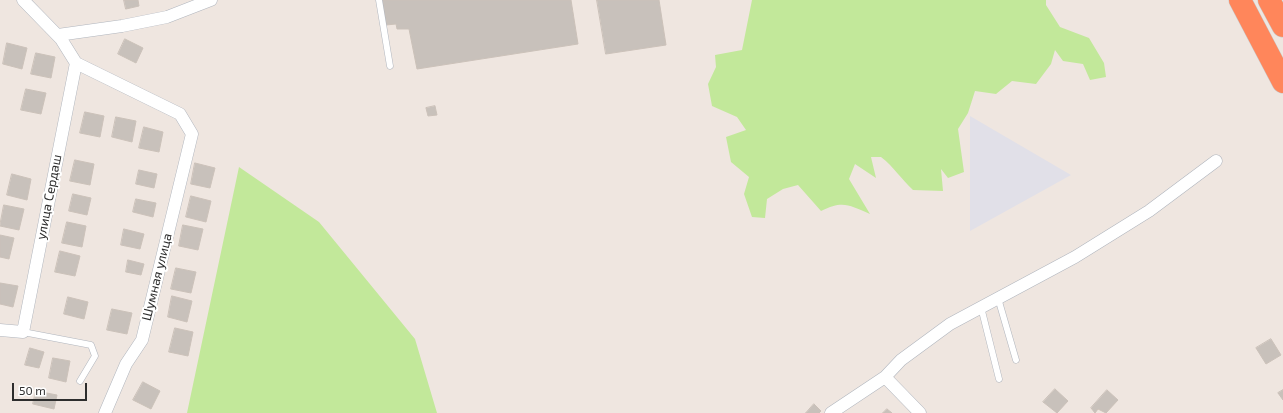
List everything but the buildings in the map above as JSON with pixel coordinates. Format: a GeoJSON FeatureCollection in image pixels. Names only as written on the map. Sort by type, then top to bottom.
{"type":"FeatureCollection","features":[{"type":"Feature","properties":{"kind":"highway"},"geometry":{"type":"LineString","coordinates":[[1240,0],[1283,82]]}},
{"type":"Feature","properties":{"kind":"highway"},"geometry":{"type":"LineString","coordinates":[[1269,0],[1283,26]]}},
{"type":"Feature","properties":{"kind":"highway"},"geometry":{"type":"LineString","coordinates":[[1273,0],[1283,26]]}},
{"type":"Feature","properties":{"kind":"street"},"geometry":{"type":"LineString","coordinates":[[23,0],[58,36],[76,63]]}},
{"type":"Feature","properties":{"kind":"street"},"geometry":{"type":"LineString","coordinates":[[58,36],[167,17],[211,0]]}},
{"type":"Feature","properties":{"kind":"street","name":"Шумная улица"},"geometry":{"type":"LineString","coordinates":[[76,63],[180,114],[192,134],[142,340],[126,364],[104,413]]}},
{"type":"Feature","properties":{"kind":"street","name":"улица Сердаш"},"geometry":{"type":"LineString","coordinates":[[23,332],[76,63]]}},
{"type":"Feature","properties":{"kind":"street"},"geometry":{"type":"LineString","coordinates":[[831,413],[885,378],[901,360],[950,324],[1082,253],[1149,211],[1216,161]]}},
{"type":"Feature","properties":{"kind":"street"},"geometry":{"type":"LineString","coordinates":[[0,330],[23,332]]}},
{"type":"Feature","properties":{"kind":"street"},"geometry":{"type":"LineString","coordinates":[[885,378],[920,413]]}},
{"type":"Feature","properties":{"kind":"lane"},"geometry":{"type":"LineString","coordinates":[[379,0],[390,66]]}},
{"type":"Feature","properties":{"kind":"lane"},"geometry":{"type":"LineString","coordinates":[[998,298],[1016,360]]}},
{"type":"Feature","properties":{"kind":"lane"},"geometry":{"type":"LineString","coordinates":[[982,307],[999,379]]}},
{"type":"Feature","properties":{"kind":"lane"},"geometry":{"type":"LineString","coordinates":[[23,332],[91,345],[95,356],[80,381]]}},
{"type":"Feature","properties":{"kind":"shaded area"},"geometry":{"type":"Polygon","coordinates":[[[970,116],[1071,175],[970,231],[970,116]]]}},
{"type":"Feature","properties":{"kind":"green space"},"geometry":{"type":"Polygon","coordinates":[[[752,0],[1046,0],[1046,5],[1060,27],[1089,38],[1104,63],[1106,77],[1090,80],[1083,64],[1063,61],[1055,50],[1051,64],[1036,84],[1012,81],[996,94],[975,91],[968,113],[958,129],[964,172],[948,178],[941,169],[943,191],[913,190],[881,157],[871,157],[876,178],[855,164],[849,179],[870,214],[846,205],[835,206],[821,211],[798,185],[783,189],[767,199],[765,218],[752,217],[744,194],[749,177],[731,162],[726,137],[746,130],[737,117],[712,106],[708,84],[716,67],[715,55],[742,50],[752,0]]]}},
{"type":"Feature","properties":{"kind":"green space"},"geometry":{"type":"Polygon","coordinates":[[[239,167],[319,222],[415,339],[437,413],[187,413],[239,167]]]}}]}
